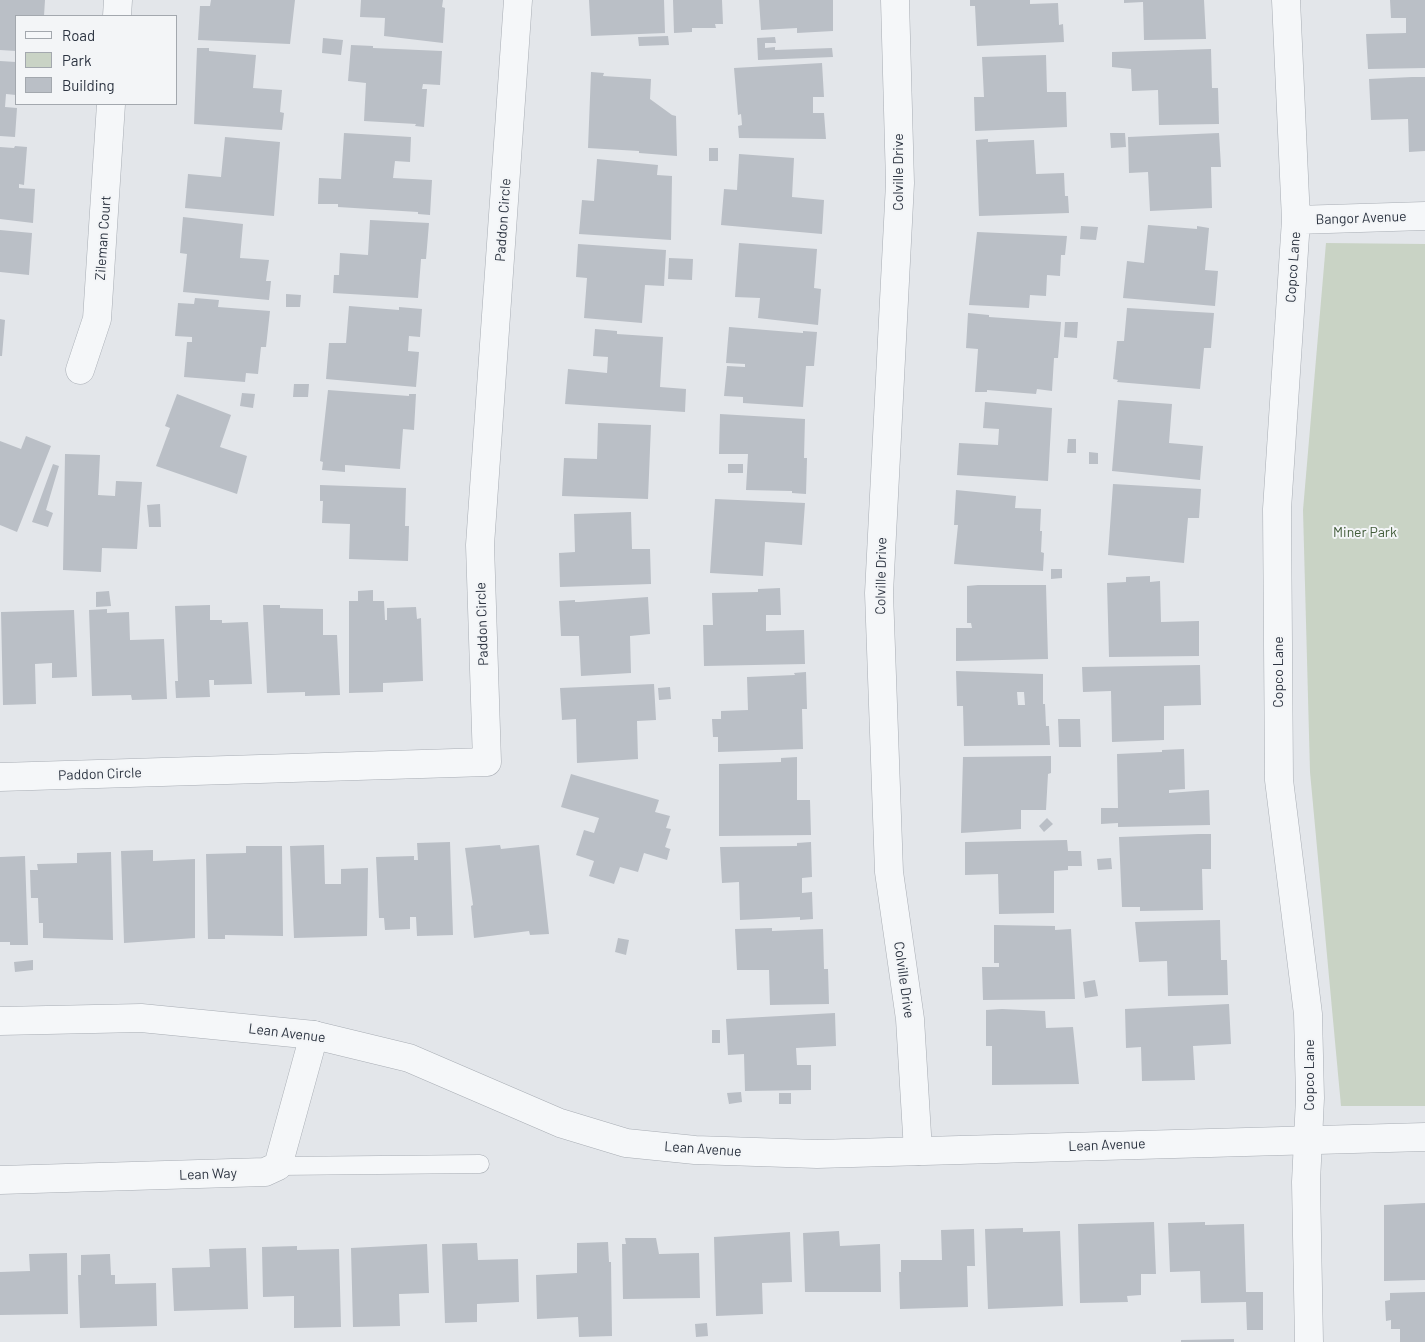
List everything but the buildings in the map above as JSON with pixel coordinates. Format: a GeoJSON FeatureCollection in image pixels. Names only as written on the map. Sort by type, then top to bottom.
{"type":"FeatureCollection","features":[{"type":"Feature","properties":{"kind":"street"},"geometry":{"type":"LineString","coordinates":[[117,15],[118,0]]}},
{"type":"Feature","properties":{"kind":"street","name":"Paddon Circle"},"geometry":{"type":"LineString","coordinates":[[0,777],[487,762],[480,545],[518,0]]}},
{"type":"Feature","properties":{"kind":"street","name":"Colville Drive"},"geometry":{"type":"LineString","coordinates":[[895,0],[900,183],[879,593],[888,872],[910,1019],[918,1151]]}},
{"type":"Feature","properties":{"kind":"street","name":"Copco Lane"},"geometry":{"type":"LineString","coordinates":[[1286,0],[1296,220],[1277,509],[1279,780],[1308,1014],[1310,1098],[1306,1182],[1310,1342]]}},
{"type":"Feature","properties":{"kind":"street","name":"Zileman Court"},"geometry":{"type":"LineString","coordinates":[[80,370],[97,319],[111,105]]}},
{"type":"Feature","properties":{"kind":"street","name":"Bangor Avenue"},"geometry":{"type":"LineString","coordinates":[[1296,220],[1425,216]]}},
{"type":"Feature","properties":{"kind":"street","name":"Lean Avenue"},"geometry":{"type":"LineString","coordinates":[[0,1021],[141,1018],[314,1034],[409,1058],[560,1123],[626,1143],[695,1150],[817,1154],[1425,1137]]}},
{"type":"Feature","properties":{"kind":"street"},"geometry":{"type":"LineString","coordinates":[[278,1166],[314,1034]]}},
{"type":"Feature","properties":{"kind":"street","name":"Lean Way"},"geometry":{"type":"LineString","coordinates":[[0,1180],[265,1172],[278,1166]]}},
{"type":"Feature","properties":{"kind":"lane"},"geometry":{"type":"LineString","coordinates":[[278,1166],[480,1164]]}},
{"type":"Feature","properties":{"kind":"green space","name":"Miner Park"},"geometry":{"type":"Polygon","coordinates":[[[1326,243],[1425,244],[1425,1106],[1341,1106],[1310,772],[1303,510],[1326,243]]]}}]}
